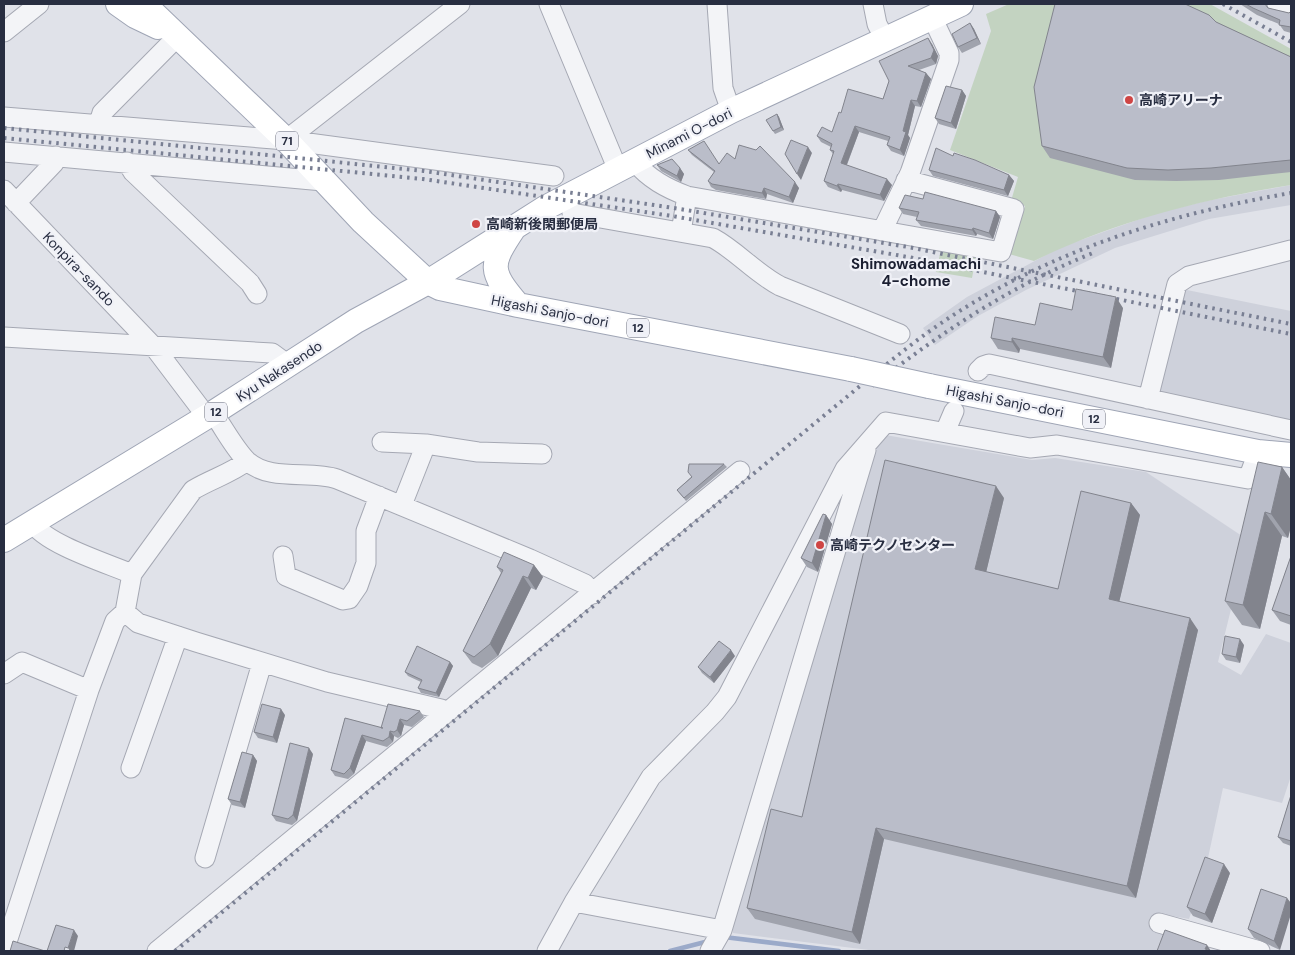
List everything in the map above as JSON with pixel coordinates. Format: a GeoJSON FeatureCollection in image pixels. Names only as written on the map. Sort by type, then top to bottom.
{"type":"FeatureCollection","features":[{"type":"Feature","properties":{"kind":"main road","name":"71"},"geometry":{"type":"LineString","coordinates":[[118,4],[135,16],[177,37]]}},
{"type":"Feature","properties":{"kind":"main road","name":"71"},"geometry":{"type":"LineString","coordinates":[[144,4],[286,140],[363,222],[428,282]]}},
{"type":"Feature","properties":{"kind":"main road","name":"71"},"geometry":{"type":"LineString","coordinates":[[159,4],[177,37]]}},
{"type":"Feature","properties":{"kind":"main road","name":"Minami O-dori"},"geometry":{"type":"LineString","coordinates":[[428,282],[516,225],[731,111],[961,4]]}},
{"type":"Feature","properties":{"kind":"main road"},"geometry":{"type":"LineString","coordinates":[[516,225],[500,250],[495,266],[500,284],[518,305]]}},
{"type":"Feature","properties":{"kind":"main road","name":"Higashi Sanjo-dori"},"geometry":{"type":"LineString","coordinates":[[428,282],[440,288],[518,305],[850,369],[1258,452],[1291,455]]}},
{"type":"Feature","properties":{"kind":"main road","name":"Kyu Nakasendo"},"geometry":{"type":"LineString","coordinates":[[4,540],[210,415],[356,321],[428,282]]}},
{"type":"Feature","properties":{"kind":"main road","name":"Higashi Sanjo-dori"},"geometry":{"type":"LineString","coordinates":[[1258,452],[1291,463]]}},
{"type":"Feature","properties":{"kind":"street"},"geometry":{"type":"LineString","coordinates":[[4,32],[39,4]]}},
{"type":"Feature","properties":{"kind":"street"},"geometry":{"type":"LineString","coordinates":[[286,140],[460,4]]}},
{"type":"Feature","properties":{"kind":"street"},"geometry":{"type":"LineString","coordinates":[[548,4],[626,166],[644,173],[659,183],[687,196],[1001,252],[1014,209],[906,180]]}},
{"type":"Feature","properties":{"kind":"street"},"geometry":{"type":"LineString","coordinates":[[716,4],[723,88],[731,111]]}},
{"type":"Feature","properties":{"kind":"street"},"geometry":{"type":"LineString","coordinates":[[873,4],[877,24],[885,39]]}},
{"type":"Feature","properties":{"kind":"street"},"geometry":{"type":"LineString","coordinates":[[1277,4],[1291,9]]}},
{"type":"Feature","properties":{"kind":"street"},"geometry":{"type":"LineString","coordinates":[[882,231],[906,180],[949,60],[949,53],[932,17]]}},
{"type":"Feature","properties":{"kind":"street"},"geometry":{"type":"LineString","coordinates":[[99,123],[102,113],[177,37]]}},
{"type":"Feature","properties":{"kind":"street"},"geometry":{"type":"LineString","coordinates":[[4,117],[99,123],[286,140],[554,176]]}},
{"type":"Feature","properties":{"kind":"street"},"geometry":{"type":"LineString","coordinates":[[4,152],[323,181]]}},
{"type":"Feature","properties":{"kind":"street"},"geometry":{"type":"LineString","coordinates":[[10,197],[54,163],[56,156]]}},
{"type":"Feature","properties":{"kind":"street"},"geometry":{"type":"LineString","coordinates":[[127,162],[133,172],[250,283],[257,294]]}},
{"type":"Feature","properties":{"kind":"street"},"geometry":{"type":"LineString","coordinates":[[681,232],[687,196]]}},
{"type":"Feature","properties":{"kind":"street","name":"Konpira-sando"},"geometry":{"type":"LineString","coordinates":[[10,197],[154,347],[247,461]]}},
{"type":"Feature","properties":{"kind":"street"},"geometry":{"type":"LineString","coordinates":[[572,213],[713,238],[724,244],[762,276],[780,286],[900,334]]}},
{"type":"Feature","properties":{"kind":"street"},"geometry":{"type":"LineString","coordinates":[[1148,400],[1176,284],[1189,276],[1291,250]]}},
{"type":"Feature","properties":{"kind":"street"},"geometry":{"type":"LineString","coordinates":[[4,337],[272,353],[287,364]]}},
{"type":"Feature","properties":{"kind":"street"},"geometry":{"type":"LineString","coordinates":[[978,371],[982,366],[989,364],[1291,430]]}},
{"type":"Feature","properties":{"kind":"street"},"geometry":{"type":"LineString","coordinates":[[945,432],[954,411]]}},
{"type":"Feature","properties":{"kind":"street"},"geometry":{"type":"LineString","coordinates":[[547,951],[574,902],[651,777],[715,712],[727,697],[845,469],[869,439],[886,422],[1030,448],[1057,445],[1248,479],[1258,452]]}},
{"type":"Feature","properties":{"kind":"street"},"geometry":{"type":"LineString","coordinates":[[715,943],[869,439]]}},
{"type":"Feature","properties":{"kind":"street"},"geometry":{"type":"LineString","coordinates":[[382,442],[426,444],[478,452],[542,454]]}},
{"type":"Feature","properties":{"kind":"street"},"geometry":{"type":"LineString","coordinates":[[402,506],[426,444]]}},
{"type":"Feature","properties":{"kind":"street"},"geometry":{"type":"LineString","coordinates":[[4,951],[89,690],[115,621],[125,612],[132,574],[193,490],[207,481],[232,473],[247,461],[261,469],[276,473],[328,476],[472,533],[585,584],[593,594]]}},
{"type":"Feature","properties":{"kind":"street"},"geometry":{"type":"LineString","coordinates":[[157,951],[593,594],[740,471]]}},
{"type":"Feature","properties":{"kind":"street"},"geometry":{"type":"LineString","coordinates":[[283,556],[286,576],[343,600],[349,599],[358,586],[366,563],[366,531],[379,496]]}},
{"type":"Feature","properties":{"kind":"street"},"geometry":{"type":"LineString","coordinates":[[33,524],[37,530],[63,545],[132,574]]}},
{"type":"Feature","properties":{"kind":"street"},"geometry":{"type":"LineString","coordinates":[[125,612],[138,623],[262,663],[328,682],[441,709],[447,713]]}},
{"type":"Feature","properties":{"kind":"street"},"geometry":{"type":"LineString","coordinates":[[131,768],[178,636]]}},
{"type":"Feature","properties":{"kind":"street"},"geometry":{"type":"LineString","coordinates":[[4,674],[22,662],[89,690]]}},
{"type":"Feature","properties":{"kind":"street"},"geometry":{"type":"LineString","coordinates":[[205,858],[262,663]]}},
{"type":"Feature","properties":{"kind":"street"},"geometry":{"type":"LineString","coordinates":[[574,902],[715,943]]}},
{"type":"Feature","properties":{"kind":"street"},"geometry":{"type":"LineString","coordinates":[[1158,923],[1260,951]]}},
{"type":"Feature","properties":{"kind":"street"},"geometry":{"type":"LineString","coordinates":[[694,951],[715,943]]}},
{"type":"Feature","properties":{"kind":"shaded area"},"geometry":{"type":"Polygon","coordinates":[[[1291,185],[1291,205],[1209,219],[1115,248],[1026,290],[978,316],[935,345],[923,328],[967,297],[1061,247],[1157,213],[1206,201],[1291,185]]]}},
{"type":"Feature","properties":{"kind":"shaded area"},"geometry":{"type":"Polygon","coordinates":[[[1182,289],[1291,311],[1291,421],[1155,392],[1182,289]]]}},
{"type":"Feature","properties":{"kind":"shaded area"},"geometry":{"type":"Polygon","coordinates":[[[885,435],[1032,460],[1055,458],[1146,472],[1248,540],[1218,662],[1241,675],[1266,634],[1291,643],[1291,776],[1282,803],[1223,788],[1205,872],[1189,919],[1161,914],[1156,932],[1170,931],[1163,951],[877,951],[733,933],[732,926],[872,447],[885,435]]]}},
{"type":"Feature","properties":{"kind":"green space","name":"高崎アリーナ"},"geometry":{"type":"Polygon","coordinates":[[[1009,4],[1210,4],[1291,49],[1291,185],[1225,197],[1160,213],[1096,234],[1034,261],[1009,254],[1025,206],[1011,201],[1018,177],[950,150],[991,31],[986,14],[1009,4]]]}},
{"type":"Feature","properties":{"kind":"green space"},"geometry":{"type":"Polygon","coordinates":[[[942,245],[977,252],[972,278],[936,272],[942,245]]]}},
{"type":"Feature","properties":{"kind":"building"},"geometry":{"type":"Polygon","coordinates":[[[1055,4],[1185,4],[1209,15],[1216,22],[1291,57],[1291,160],[1211,168],[1168,170],[1127,168],[1042,146],[1034,87],[1055,4]]]}},
{"type":"Feature","properties":{"kind":"building"},"geometry":{"type":"Polygon","coordinates":[[[1246,4],[1265,4],[1268,8],[1289,13],[1291,11],[1291,27],[1279,25],[1280,20],[1246,4]]]}},
{"type":"Feature","properties":{"kind":"building"},"geometry":{"type":"Polygon","coordinates":[[[970,23],[977,38],[958,47],[952,34],[970,23]]]}},
{"type":"Feature","properties":{"kind":"building"},"geometry":{"type":"Polygon","coordinates":[[[928,38],[934,50],[931,58],[908,66],[926,73],[917,101],[911,100],[903,131],[906,132],[900,150],[887,145],[890,137],[855,126],[841,163],[887,179],[880,195],[838,184],[837,186],[824,181],[834,151],[830,150],[832,144],[817,136],[822,127],[832,132],[839,112],[841,113],[848,89],[883,99],[889,81],[879,61],[928,38]]]}},
{"type":"Feature","properties":{"kind":"building"},"geometry":{"type":"Polygon","coordinates":[[[946,86],[962,90],[951,123],[935,118],[946,86]]]}},
{"type":"Feature","properties":{"kind":"building"},"geometry":{"type":"Polygon","coordinates":[[[777,114],[781,127],[773,131],[766,120],[777,114]]]}},
{"type":"Feature","properties":{"kind":"building"},"geometry":{"type":"Polygon","coordinates":[[[791,140],[808,147],[797,174],[785,154],[791,140]]]}},
{"type":"Feature","properties":{"kind":"building"},"geometry":{"type":"Polygon","coordinates":[[[704,141],[719,164],[727,153],[735,159],[739,145],[756,150],[760,146],[795,182],[789,197],[764,188],[762,193],[712,184],[708,181],[715,171],[688,150],[704,141]]]}},
{"type":"Feature","properties":{"kind":"building"},"geometry":{"type":"Polygon","coordinates":[[[936,148],[953,156],[954,153],[975,160],[1009,175],[1004,190],[929,170],[936,148]]]}},
{"type":"Feature","properties":{"kind":"building"},"geometry":{"type":"Polygon","coordinates":[[[672,159],[680,168],[677,176],[657,165],[672,159]]]}},
{"type":"Feature","properties":{"kind":"building"},"geometry":{"type":"Polygon","coordinates":[[[925,192],[996,211],[989,233],[973,228],[972,230],[916,220],[919,212],[899,208],[905,195],[923,199],[925,192]]]}},
{"type":"Feature","properties":{"kind":"building"},"geometry":{"type":"Polygon","coordinates":[[[1076,289],[1116,297],[1103,357],[1012,338],[1012,342],[991,338],[995,317],[1035,325],[1040,303],[1072,310],[1076,289]]]}},
{"type":"Feature","properties":{"kind":"building"},"geometry":{"type":"Polygon","coordinates":[[[885,460],[996,486],[975,569],[1058,589],[1081,491],[1131,503],[1109,599],[1190,618],[1127,886],[876,828],[852,932],[747,908],[771,809],[802,817],[885,460]]]}},
{"type":"Feature","properties":{"kind":"building"},"geometry":{"type":"Polygon","coordinates":[[[1258,462],[1282,467],[1271,514],[1265,512],[1243,605],[1225,601],[1258,462]]]}},
{"type":"Feature","properties":{"kind":"building"},"geometry":{"type":"Polygon","coordinates":[[[689,464],[724,464],[684,498],[677,490],[692,477],[688,472],[689,464]]]}},
{"type":"Feature","properties":{"kind":"building"},"geometry":{"type":"Polygon","coordinates":[[[823,514],[826,515],[812,563],[801,558],[823,514]]]}},
{"type":"Feature","properties":{"kind":"building"},"geometry":{"type":"Polygon","coordinates":[[[504,552],[534,565],[528,578],[523,576],[490,644],[474,657],[463,651],[503,570],[497,567],[504,552]]]}},
{"type":"Feature","properties":{"kind":"building"},"geometry":{"type":"Polygon","coordinates":[[[1291,556],[1291,616],[1272,610],[1291,556]]]}},
{"type":"Feature","properties":{"kind":"building"},"geometry":{"type":"Polygon","coordinates":[[[1225,636],[1240,639],[1236,657],[1222,654],[1225,636]]]}},
{"type":"Feature","properties":{"kind":"building"},"geometry":{"type":"Polygon","coordinates":[[[719,641],[731,650],[710,677],[698,667],[719,641]]]}},
{"type":"Feature","properties":{"kind":"building"},"geometry":{"type":"Polygon","coordinates":[[[417,646],[450,662],[436,693],[418,688],[422,680],[405,672],[417,646]]]}},
{"type":"Feature","properties":{"kind":"building"},"geometry":{"type":"Polygon","coordinates":[[[262,704],[281,709],[273,737],[254,732],[262,704]]]}},
{"type":"Feature","properties":{"kind":"building"},"geometry":{"type":"Polygon","coordinates":[[[388,704],[420,711],[407,721],[400,719],[397,730],[394,732],[390,731],[389,737],[383,741],[362,735],[350,768],[344,774],[331,770],[345,718],[381,728],[388,704]]]}},
{"type":"Feature","properties":{"kind":"building"},"geometry":{"type":"Polygon","coordinates":[[[290,743],[309,748],[293,815],[288,819],[272,815],[290,743]]]}},
{"type":"Feature","properties":{"kind":"building"},"geometry":{"type":"Polygon","coordinates":[[[242,752],[253,755],[240,802],[228,799],[242,752]]]}},
{"type":"Feature","properties":{"kind":"building"},"geometry":{"type":"Polygon","coordinates":[[[1291,795],[1291,841],[1278,837],[1291,795]]]}},
{"type":"Feature","properties":{"kind":"building"},"geometry":{"type":"Polygon","coordinates":[[[1205,857],[1224,864],[1205,914],[1187,907],[1205,857]]]}},
{"type":"Feature","properties":{"kind":"building"},"geometry":{"type":"Polygon","coordinates":[[[1261,889],[1287,898],[1274,941],[1248,929],[1261,889]]]}},
{"type":"Feature","properties":{"kind":"building"},"geometry":{"type":"Polygon","coordinates":[[[56,925],[74,930],[68,948],[65,947],[64,951],[47,951],[56,925]]]}},
{"type":"Feature","properties":{"kind":"building"},"geometry":{"type":"Polygon","coordinates":[[[1165,930],[1207,945],[1205,949],[1211,951],[1157,951],[1165,930]]]}},
{"type":"Feature","properties":{"kind":"building"},"geometry":{"type":"Polygon","coordinates":[[[13,941],[45,951],[10,951],[13,941]]]}},
{"type":"Feature","properties":{"kind":"waterway"},"geometry":{"type":"LineString","coordinates":[[724,937],[839,951]]}},
{"type":"Feature","properties":{"kind":"waterway"},"geometry":{"type":"LineString","coordinates":[[670,951],[709,941]]}},
{"type":"Feature","properties":{"kind":"railway"},"geometry":{"type":"LineString","coordinates":[[1223,4],[1291,42]]}},
{"type":"Feature","properties":{"kind":"railway"},"geometry":{"type":"LineString","coordinates":[[4,128],[424,171],[674,208],[908,247],[1291,324]]}},
{"type":"Feature","properties":{"kind":"railway"},"geometry":{"type":"LineString","coordinates":[[4,138],[423,179],[672,216],[908,257],[1291,334]]}},
{"type":"Feature","properties":{"kind":"railway"},"geometry":{"type":"LineString","coordinates":[[175,951],[832,409],[927,333],[968,306],[1011,282],[1101,242],[1195,213],[1291,193]]}},
{"type":"Feature","properties":{"kind":"railway"},"geometry":{"type":"LineString","coordinates":[[872,386],[925,347],[978,312],[1033,280],[1093,253]]}},
{"type":"Feature","properties":{"kind":"place","name":"高崎アリーナ"},"geometry":{"type":"Point","coordinates":[1129,100]}},
{"type":"Feature","properties":{"kind":"place","name":"高崎新後閑郵便局"},"geometry":{"type":"Point","coordinates":[476,224]}},
{"type":"Feature","properties":{"kind":"place","name":"高崎テクノセンター"},"geometry":{"type":"Point","coordinates":[820,545]}},
{"type":"Feature","properties":{"kind":"district","name":"Shimowadamachi 4-chome"},"geometry":{"type":"Point","coordinates":[916,272]}}]}
